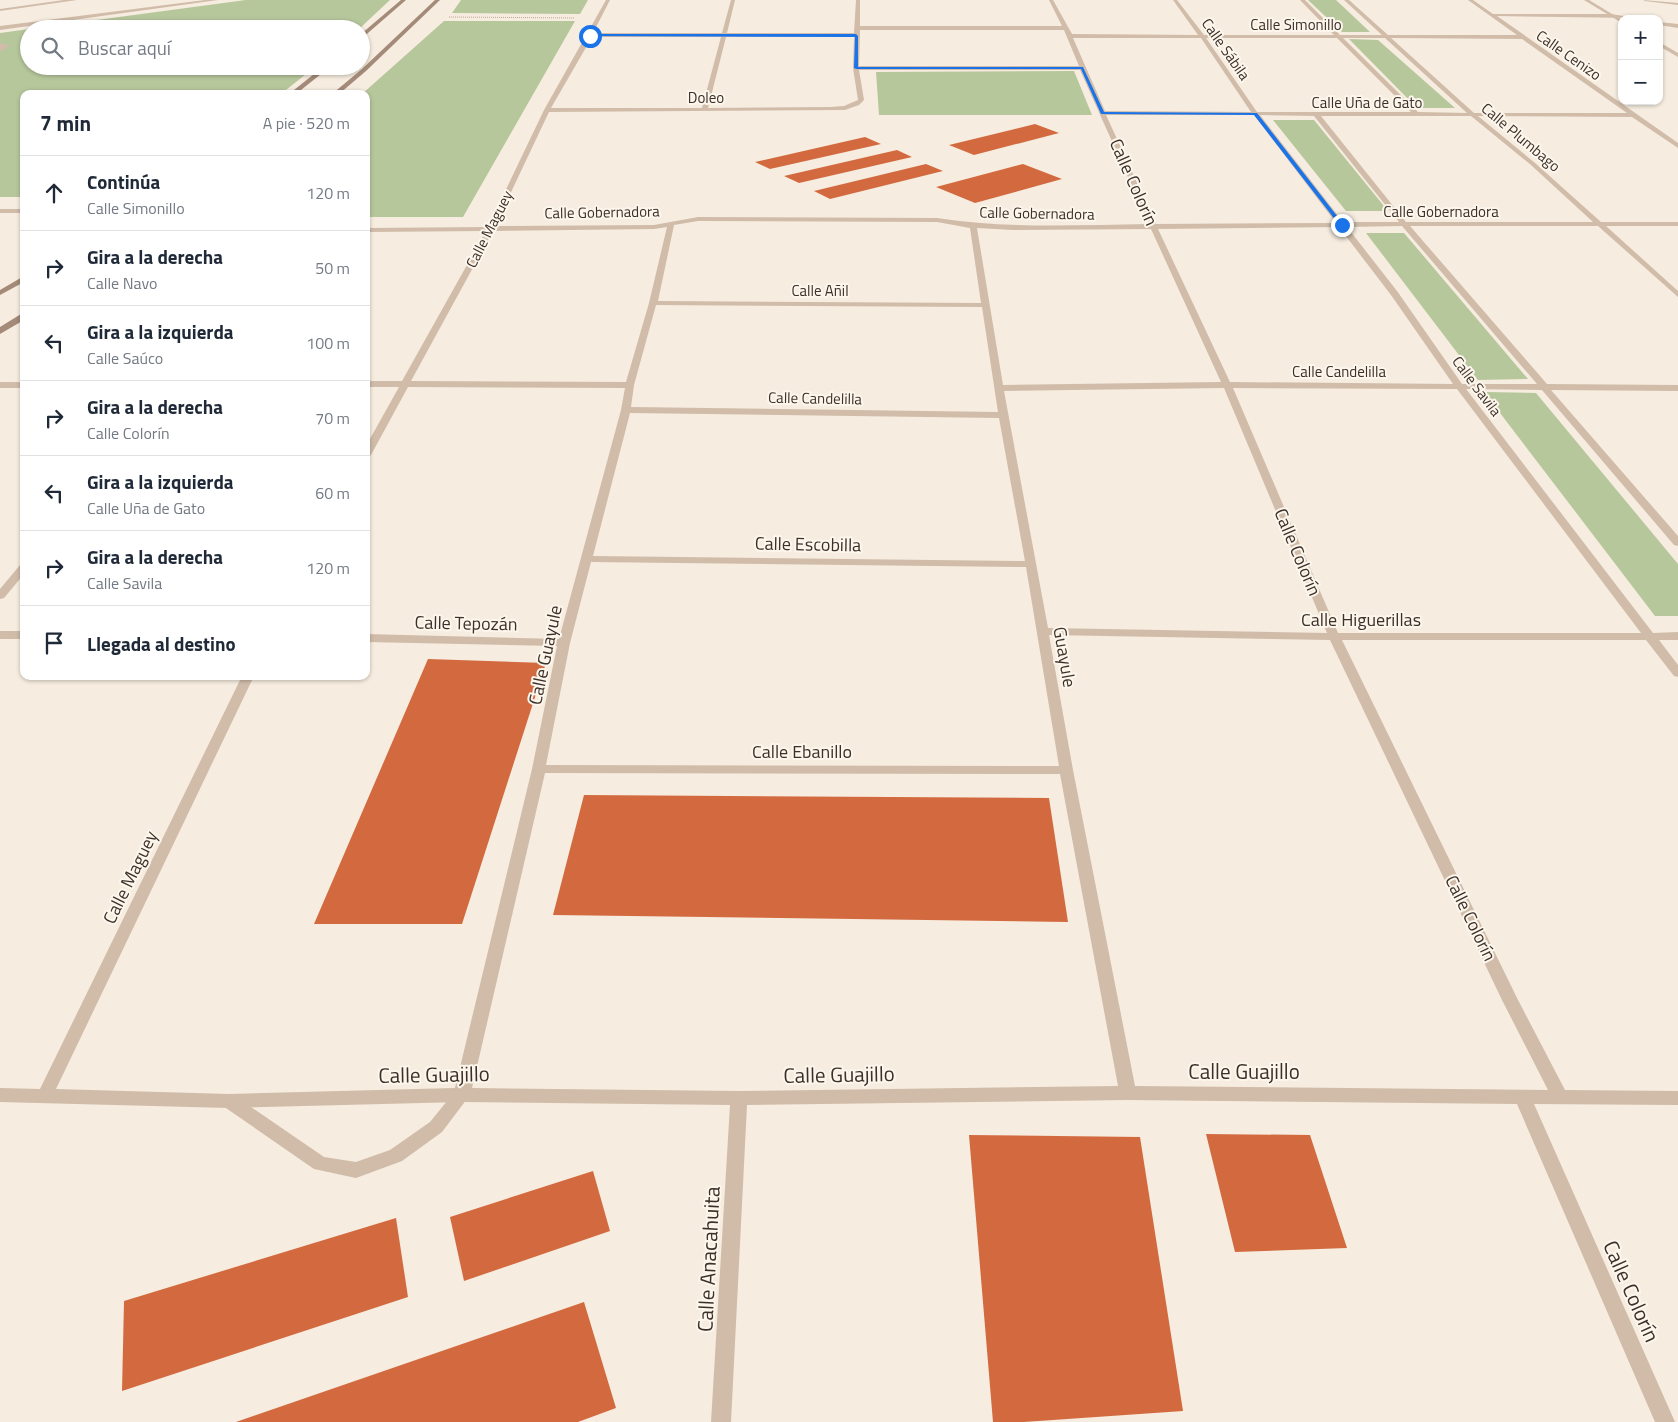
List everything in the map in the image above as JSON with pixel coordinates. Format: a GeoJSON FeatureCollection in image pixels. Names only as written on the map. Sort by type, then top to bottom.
{"type":"FeatureCollection","features":[{"type":"Feature","properties":{"kind":"main road"},"geometry":{"type":"LineString","coordinates":[[370,29],[404,0]]}},
{"type":"Feature","properties":{"kind":"main road"},"geometry":{"type":"LineString","coordinates":[[370,64],[438,0]]}},
{"type":"Feature","properties":{"kind":"main road"},"geometry":{"type":"LineString","coordinates":[[297,90],[316,75]]}},
{"type":"Feature","properties":{"kind":"main road"},"geometry":{"type":"LineString","coordinates":[[340,90],[358,75]]}},
{"type":"Feature","properties":{"kind":"main road"},"geometry":{"type":"LineString","coordinates":[[0,292],[20,280]]}},
{"type":"Feature","properties":{"kind":"main road"},"geometry":{"type":"LineString","coordinates":[[0,331],[20,318]]}},
{"type":"Feature","properties":{"kind":"street"},"geometry":{"type":"LineString","coordinates":[[0,10],[75,0]]}},
{"type":"Feature","properties":{"kind":"street"},"geometry":{"type":"LineString","coordinates":[[29,20],[176,0]]}},
{"type":"Feature","properties":{"kind":"street"},"geometry":{"type":"LineString","coordinates":[[62,20],[216,0]]}},
{"type":"Feature","properties":{"kind":"street","name":"Calle Maguey"},"geometry":{"type":"LineString","coordinates":[[370,448],[491,228],[548,110],[608,0]]}},
{"type":"Feature","properties":{"kind":"street"},"geometry":{"type":"LineString","coordinates":[[704,110],[732,0]]}},
{"type":"Feature","properties":{"kind":"street"},"geometry":{"type":"LineString","coordinates":[[858,0],[856,68],[1082,68]]}},
{"type":"Feature","properties":{"kind":"street","name":"Calle Colorín"},"geometry":{"type":"LineString","coordinates":[[1052,0],[1154,227],[1228,385],[1334,637],[1510,1000],[1560,1097]]}},
{"type":"Feature","properties":{"kind":"street","name":"Calle Sábila"},"geometry":{"type":"LineString","coordinates":[[1175,0],[1256,114]]}},
{"type":"Feature","properties":{"kind":"street"},"geometry":{"type":"LineString","coordinates":[[1302,0],[1416,115]]}},
{"type":"Feature","properties":{"kind":"street","name":"Calle Plumbago"},"geometry":{"type":"LineString","coordinates":[[1346,0],[1388,36],[1473,115],[1533,164],[1678,295]]}},
{"type":"Feature","properties":{"kind":"street","name":"Calle Cenizo"},"geometry":{"type":"LineString","coordinates":[[1470,0],[1678,146]]}},
{"type":"Feature","properties":{"kind":"street"},"geometry":{"type":"LineString","coordinates":[[1586,0],[1618,19]]}},
{"type":"Feature","properties":{"kind":"street"},"geometry":{"type":"LineString","coordinates":[[1646,0],[1678,4]]}},
{"type":"Feature","properties":{"kind":"street"},"geometry":{"type":"LineString","coordinates":[[1490,14],[1618,16]]}},
{"type":"Feature","properties":{"kind":"street"},"geometry":{"type":"LineString","coordinates":[[0,24],[20,21]]}},
{"type":"Feature","properties":{"kind":"street"},"geometry":{"type":"LineString","coordinates":[[1663,24],[1678,26]]}},
{"type":"Feature","properties":{"kind":"street"},"geometry":{"type":"LineString","coordinates":[[0,28],[20,25]]}},
{"type":"Feature","properties":{"kind":"street","name":"Calle Simonillo"},"geometry":{"type":"LineString","coordinates":[[858,28],[1202,36],[1522,37]]}},
{"type":"Feature","properties":{"kind":"street"},"geometry":{"type":"LineString","coordinates":[[590,36],[856,36]]}},
{"type":"Feature","properties":{"kind":"street"},"geometry":{"type":"LineString","coordinates":[[0,44],[6,46],[0,50]]}},
{"type":"Feature","properties":{"kind":"street"},"geometry":{"type":"LineString","coordinates":[[1663,47],[1678,56]]}},
{"type":"Feature","properties":{"kind":"street","name":"Doleo"},"geometry":{"type":"LineString","coordinates":[[548,110],[845,108],[857,104],[861,100],[856,68]]}},
{"type":"Feature","properties":{"kind":"street","name":"Calle Uña de Gato"},"geometry":{"type":"LineString","coordinates":[[1103,113],[1632,115]]}},
{"type":"Feature","properties":{"kind":"street","name":"Calle Savila"},"geometry":{"type":"LineString","coordinates":[[1256,114],[1394,293],[1460,387],[1678,673]]}},
{"type":"Feature","properties":{"kind":"street"},"geometry":{"type":"LineString","coordinates":[[1317,114],[1404,224],[1678,543]]}},
{"type":"Feature","properties":{"kind":"street"},"geometry":{"type":"LineString","coordinates":[[0,211],[20,211]]}},
{"type":"Feature","properties":{"kind":"street","name":"Calle Gobernadora"},"geometry":{"type":"LineString","coordinates":[[370,230],[654,227],[698,219],[937,220],[973,226],[1013,228],[1404,224],[1678,224]]}},
{"type":"Feature","properties":{"kind":"street","name":"Calle Guayule"},"geometry":{"type":"LineString","coordinates":[[462,1095],[539,769],[564,642],[626,410],[630,385],[653,303],[671,224]]}},
{"type":"Feature","properties":{"kind":"street","name":"Guayule"},"geometry":{"type":"LineString","coordinates":[[973,226],[1003,416],[1043,631],[1066,770],[1128,1093]]}},
{"type":"Feature","properties":{"kind":"street","name":"Calle Añil"},"geometry":{"type":"LineString","coordinates":[[653,303],[986,305]]}},
{"type":"Feature","properties":{"kind":"street"},"geometry":{"type":"LineString","coordinates":[[370,384],[630,385]]}},
{"type":"Feature","properties":{"kind":"street"},"geometry":{"type":"LineString","coordinates":[[0,385],[20,385]]}},
{"type":"Feature","properties":{"kind":"street","name":"Calle Candelilla"},"geometry":{"type":"LineString","coordinates":[[999,388],[1228,385],[1678,388]]}},
{"type":"Feature","properties":{"kind":"street","name":"Calle Candelilla"},"geometry":{"type":"LineString","coordinates":[[626,410],[1003,416]]}},
{"type":"Feature","properties":{"kind":"street","name":"Calle Escobilla"},"geometry":{"type":"LineString","coordinates":[[586,559],[1030,564]]}},
{"type":"Feature","properties":{"kind":"street"},"geometry":{"type":"LineString","coordinates":[[0,596],[20,571]]}},
{"type":"Feature","properties":{"kind":"street","name":"Calle Higuerillas"},"geometry":{"type":"LineString","coordinates":[[1043,631],[1334,637],[1678,636]]}},
{"type":"Feature","properties":{"kind":"street"},"geometry":{"type":"LineString","coordinates":[[0,635],[20,635]]}},
{"type":"Feature","properties":{"kind":"street","name":"Calle Tepozán"},"geometry":{"type":"LineString","coordinates":[[370,638],[564,642]]}},
{"type":"Feature","properties":{"kind":"street","name":"Calle Maguey"},"geometry":{"type":"LineString","coordinates":[[45,1095],[246,680]]}},
{"type":"Feature","properties":{"kind":"street","name":"Calle Ebanillo"},"geometry":{"type":"LineString","coordinates":[[539,769],[1066,770]]}},
{"type":"Feature","properties":{"kind":"street","name":"Calle Guajillo"},"geometry":{"type":"LineString","coordinates":[[0,1095],[229,1101],[462,1095],[739,1098],[1128,1093],[1678,1098]]}},
{"type":"Feature","properties":{"kind":"street"},"geometry":{"type":"LineString","coordinates":[[229,1101],[320,1164],[356,1170],[396,1156],[436,1127],[462,1095]]}},
{"type":"Feature","properties":{"kind":"street","name":"Calle Colorín"},"geometry":{"type":"LineString","coordinates":[[1522,1096],[1666,1422]]}},
{"type":"Feature","properties":{"kind":"street","name":"Calle Anacahuita"},"geometry":{"type":"LineString","coordinates":[[721,1422],[739,1098]]}},
{"type":"Feature","properties":{"kind":"path"},"geometry":{"type":"LineString","coordinates":[[421,17],[599,18]]}},
{"type":"Feature","properties":{"kind":"green space"},"geometry":{"type":"Polygon","coordinates":[[[246,0],[390,0],[369,20],[96,20],[246,0]]]}},
{"type":"Feature","properties":{"kind":"green space"},"geometry":{"type":"Polygon","coordinates":[[[461,0],[588,0],[580,14],[452,13],[461,0]]]}},
{"type":"Feature","properties":{"kind":"green space"},"geometry":{"type":"Polygon","coordinates":[[[1308,0],[1336,0],[1370,32],[1342,32],[1308,0]]]}},
{"type":"Feature","properties":{"kind":"green space"},"geometry":{"type":"Polygon","coordinates":[[[444,21],[575,21],[463,217],[370,217],[370,90],[366,90],[444,21]]]}},
{"type":"Feature","properties":{"kind":"green space"},"geometry":{"type":"Polygon","coordinates":[[[20,30],[20,75],[305,75],[286,90],[20,90],[20,197],[0,197],[0,33],[20,30]]]}},
{"type":"Feature","properties":{"kind":"green space"},"geometry":{"type":"Polygon","coordinates":[[[1349,39],[1378,40],[1455,108],[1417,108],[1349,39]]]}},
{"type":"Feature","properties":{"kind":"green space"},"geometry":{"type":"Polygon","coordinates":[[[1074,71],[1092,115],[879,115],[876,72],[1074,71]]]}},
{"type":"Feature","properties":{"kind":"green space"},"geometry":{"type":"Polygon","coordinates":[[[1273,120],[1314,120],[1388,211],[1346,211],[1273,120]]]}},
{"type":"Feature","properties":{"kind":"green space"},"geometry":{"type":"Polygon","coordinates":[[[1366,233],[1404,233],[1528,379],[1478,380],[1366,233]]]}},
{"type":"Feature","properties":{"kind":"green space"},"geometry":{"type":"Polygon","coordinates":[[[1484,392],[1536,393],[1678,564],[1678,616],[1655,616],[1484,392]]]}},
{"type":"Feature","properties":{"kind":"building"},"geometry":{"type":"Polygon","coordinates":[[[1035,124],[1059,133],[974,155],[949,145],[1035,124]]]}},
{"type":"Feature","properties":{"kind":"building"},"geometry":{"type":"Polygon","coordinates":[[[865,137],[881,144],[770,169],[755,162],[865,137]]]}},
{"type":"Feature","properties":{"kind":"building"},"geometry":{"type":"Polygon","coordinates":[[[897,150],[912,157],[799,183],[784,176],[897,150]]]}},
{"type":"Feature","properties":{"kind":"building"},"geometry":{"type":"Polygon","coordinates":[[[926,164],[943,171],[830,199],[814,191],[926,164]]]}},
{"type":"Feature","properties":{"kind":"building"},"geometry":{"type":"Polygon","coordinates":[[[1023,164],[1062,179],[975,203],[936,187],[1023,164]]]}},
{"type":"Feature","properties":{"kind":"building"},"geometry":{"type":"Polygon","coordinates":[[[428,659],[546,663],[462,924],[314,924],[428,659]]]}},
{"type":"Feature","properties":{"kind":"building"},"geometry":{"type":"Polygon","coordinates":[[[584,795],[1049,798],[1068,922],[553,915],[584,795]]]}},
{"type":"Feature","properties":{"kind":"building"},"geometry":{"type":"Polygon","coordinates":[[[1206,1134],[1310,1135],[1347,1248],[1235,1252],[1206,1134]]]}},
{"type":"Feature","properties":{"kind":"building"},"geometry":{"type":"Polygon","coordinates":[[[969,1135],[1140,1137],[1183,1411],[1024,1422],[993,1422],[969,1135]]]}},
{"type":"Feature","properties":{"kind":"building"},"geometry":{"type":"Polygon","coordinates":[[[593,1171],[610,1231],[464,1281],[450,1217],[593,1171]]]}},
{"type":"Feature","properties":{"kind":"building"},"geometry":{"type":"Polygon","coordinates":[[[396,1218],[408,1297],[122,1391],[124,1301],[396,1218]]]}},
{"type":"Feature","properties":{"kind":"building"},"geometry":{"type":"Polygon","coordinates":[[[584,1302],[616,1408],[578,1422],[236,1422],[584,1302]]]}},
{"type":"Feature","properties":{"kind":"route"},"geometry":{"type":"LineString","coordinates":[[590,36],[856,36],[856,68],[1082,68],[1103,113],[1256,114],[1342,225]]}}]}
